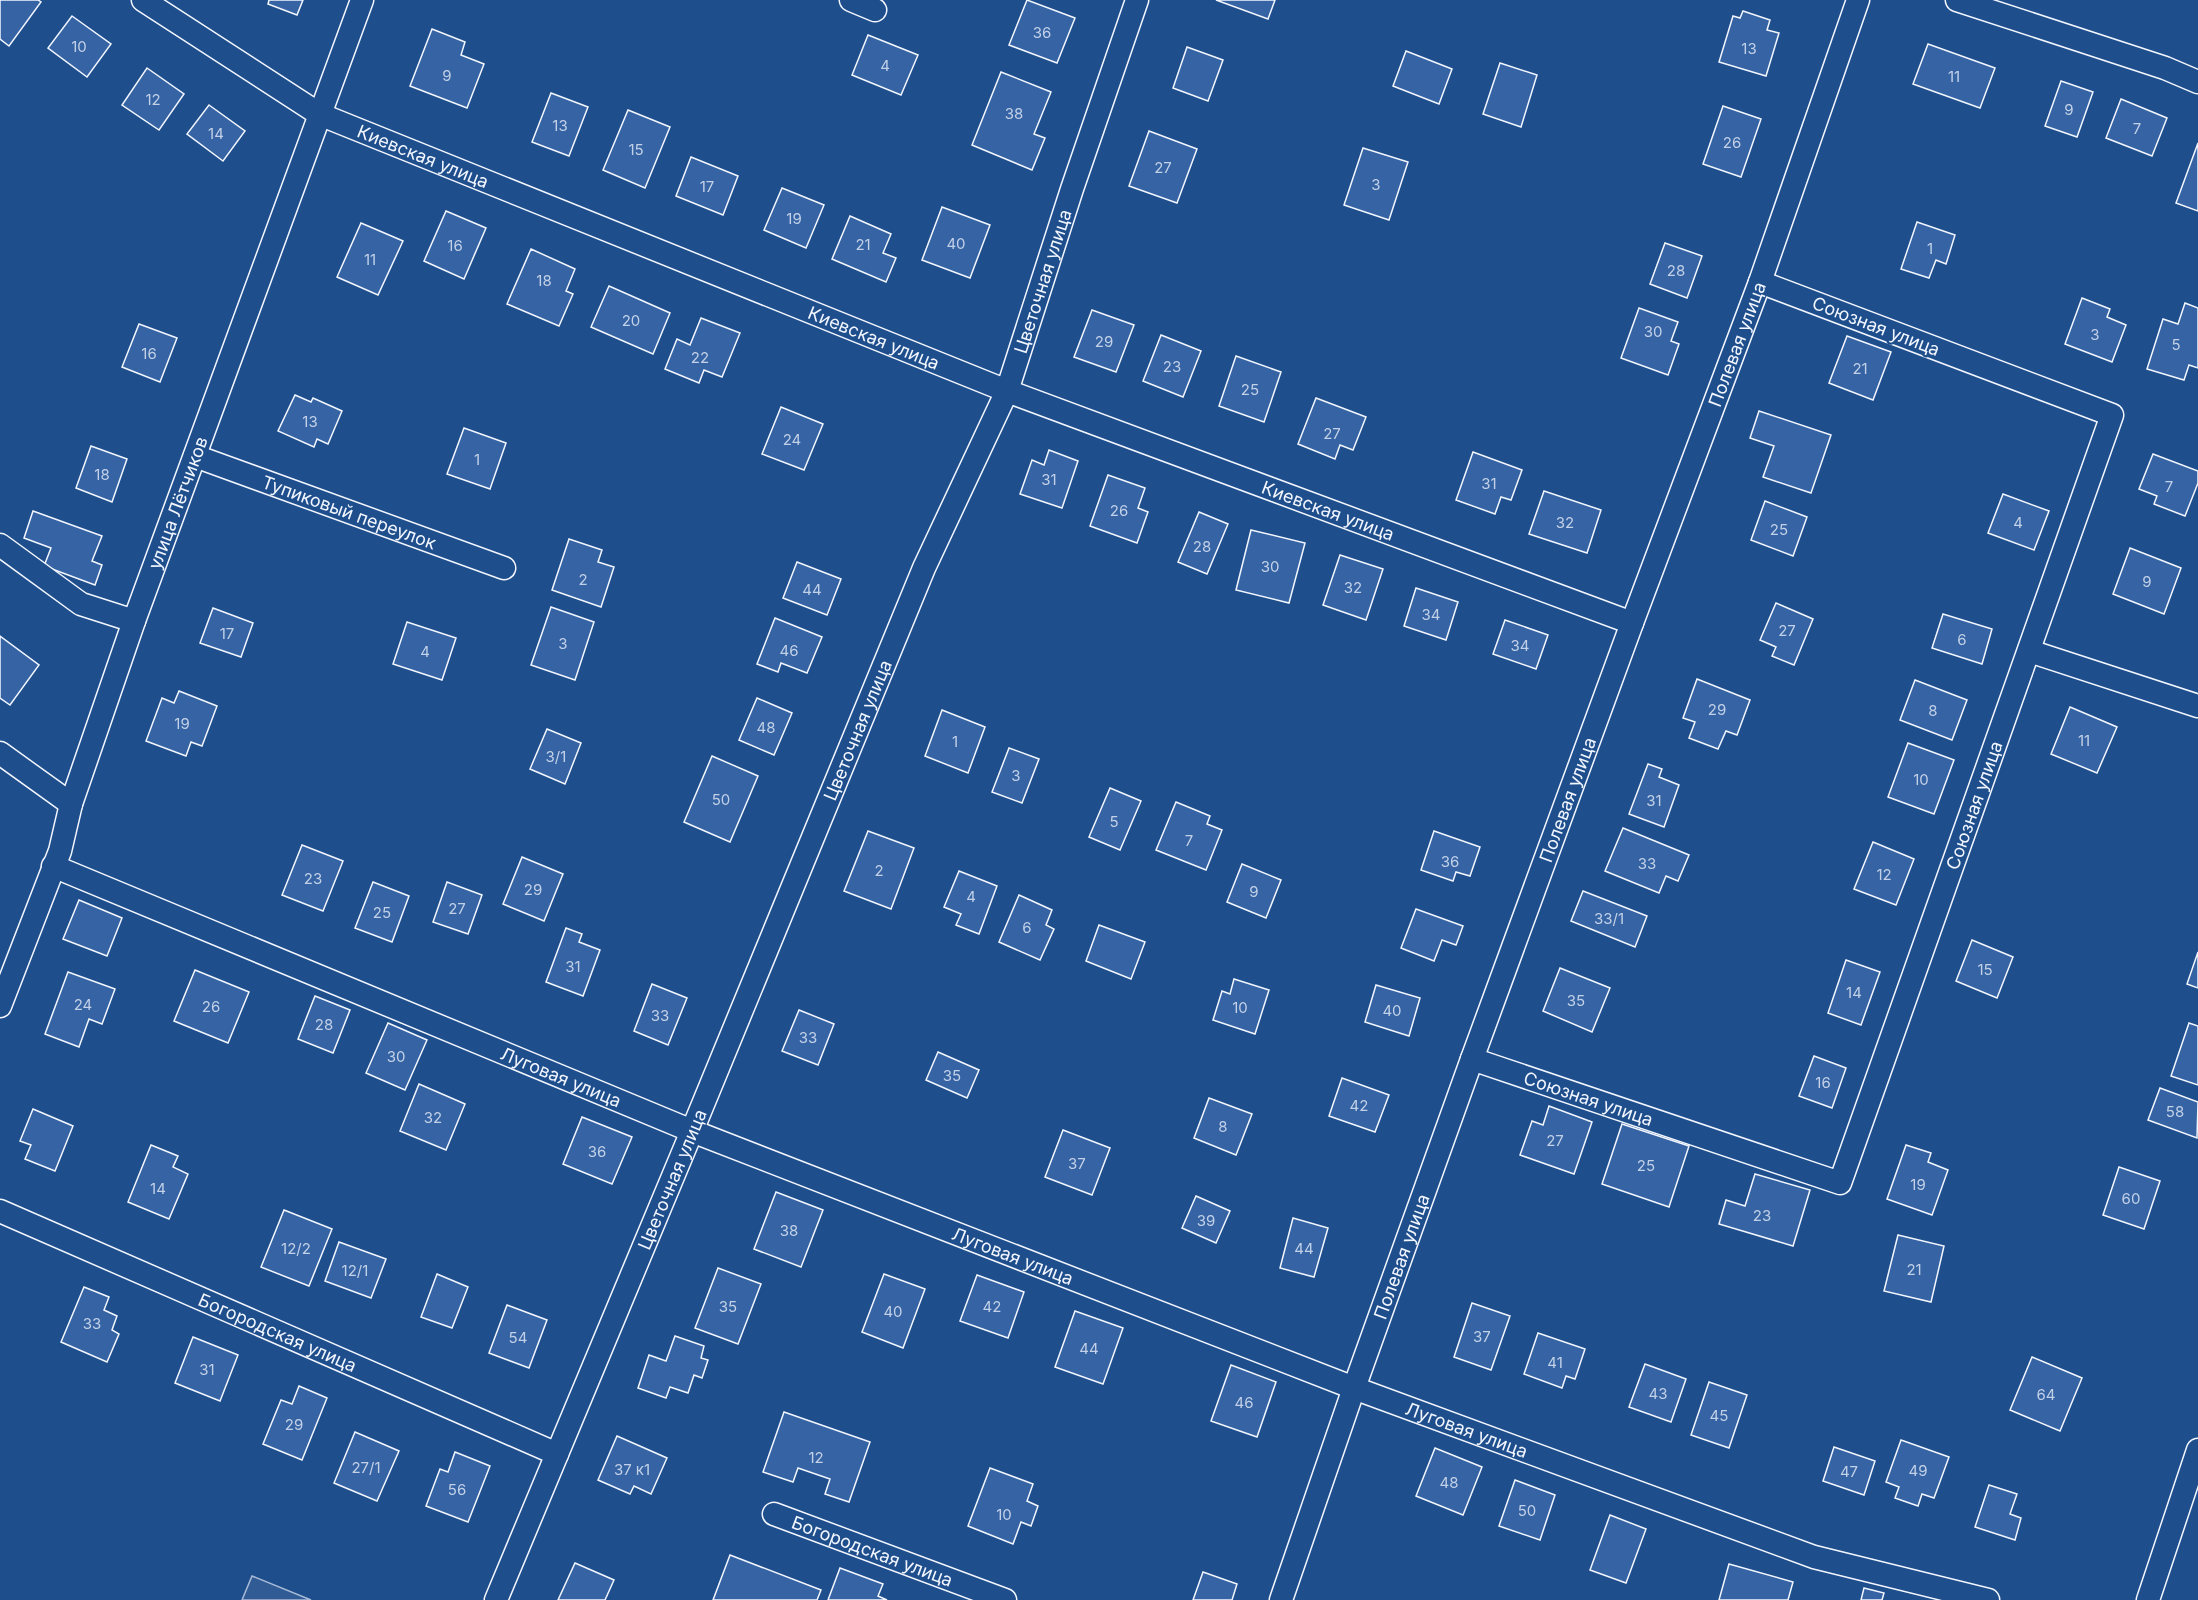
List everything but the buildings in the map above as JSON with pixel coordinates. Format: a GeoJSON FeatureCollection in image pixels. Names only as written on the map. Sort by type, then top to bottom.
{"type":"FeatureCollection","features":[{"type":"Feature","properties":{"kind":"street","name":"Киевская улица"},"geometry":{"type":"LineString","coordinates":[[143,0],[319,114],[1008,391],[1632,623]]}},
{"type":"Feature","properties":{"kind":"street","name":"улица Лётчиков"},"geometry":{"type":"LineString","coordinates":[[0,1006],[60,851],[71,804],[134,621],[362,0]]}},
{"type":"Feature","properties":{"kind":"street"},"geometry":{"type":"LineString","coordinates":[[851,0],[875,10]]}},
{"type":"Feature","properties":{"kind":"street","name":"Цветочная улица"},"geometry":{"type":"LineString","coordinates":[[496,1600],[924,568],[1008,391],[1072,189],[1137,0]]}},
{"type":"Feature","properties":{"kind":"street","name":"Полевая улица"},"geometry":{"type":"LineString","coordinates":[[1281,1600],[1472,1059],[1760,282],[1858,0]]}},
{"type":"Feature","properties":{"kind":"street"},"geometry":{"type":"LineString","coordinates":[[1957,0],[2165,68],[2198,82]]}},
{"type":"Feature","properties":{"kind":"street","name":"Союзная улица"},"geometry":{"type":"LineString","coordinates":[[1472,1059],[1840,1183],[2112,415],[1760,282]]}},
{"type":"Feature","properties":{"kind":"street","name":"Тупиковый переулок"},"geometry":{"type":"LineString","coordinates":[[195,456],[504,568]]}},
{"type":"Feature","properties":{"kind":"street"},"geometry":{"type":"LineString","coordinates":[[0,545],[81,604],[134,621]]}},
{"type":"Feature","properties":{"kind":"street"},"geometry":{"type":"LineString","coordinates":[[2029,651],[2198,706]]}},
{"type":"Feature","properties":{"kind":"street"},"geometry":{"type":"LineString","coordinates":[[0,753],[71,804]]}},
{"type":"Feature","properties":{"kind":"street","name":"Луговая улица"},"geometry":{"type":"LineString","coordinates":[[53,866],[692,1131],[1354,1388],[1814,1557],[1988,1600]]}},
{"type":"Feature","properties":{"kind":"street","name":"Богородская улица"},"geometry":{"type":"LineString","coordinates":[[0,1211],[557,1454]]}},
{"type":"Feature","properties":{"kind":"street"},"geometry":{"type":"LineString","coordinates":[[2148,1600],[2198,1450]]}},
{"type":"Feature","properties":{"kind":"street","name":"Богородская улица"},"geometry":{"type":"LineString","coordinates":[[774,1514],[1005,1600]]}},
{"type":"Feature","properties":{"kind":"shaded area"},"geometry":{"type":"Polygon","coordinates":[[[252,1576],[311,1600],[242,1600],[252,1576]]]}}]}
